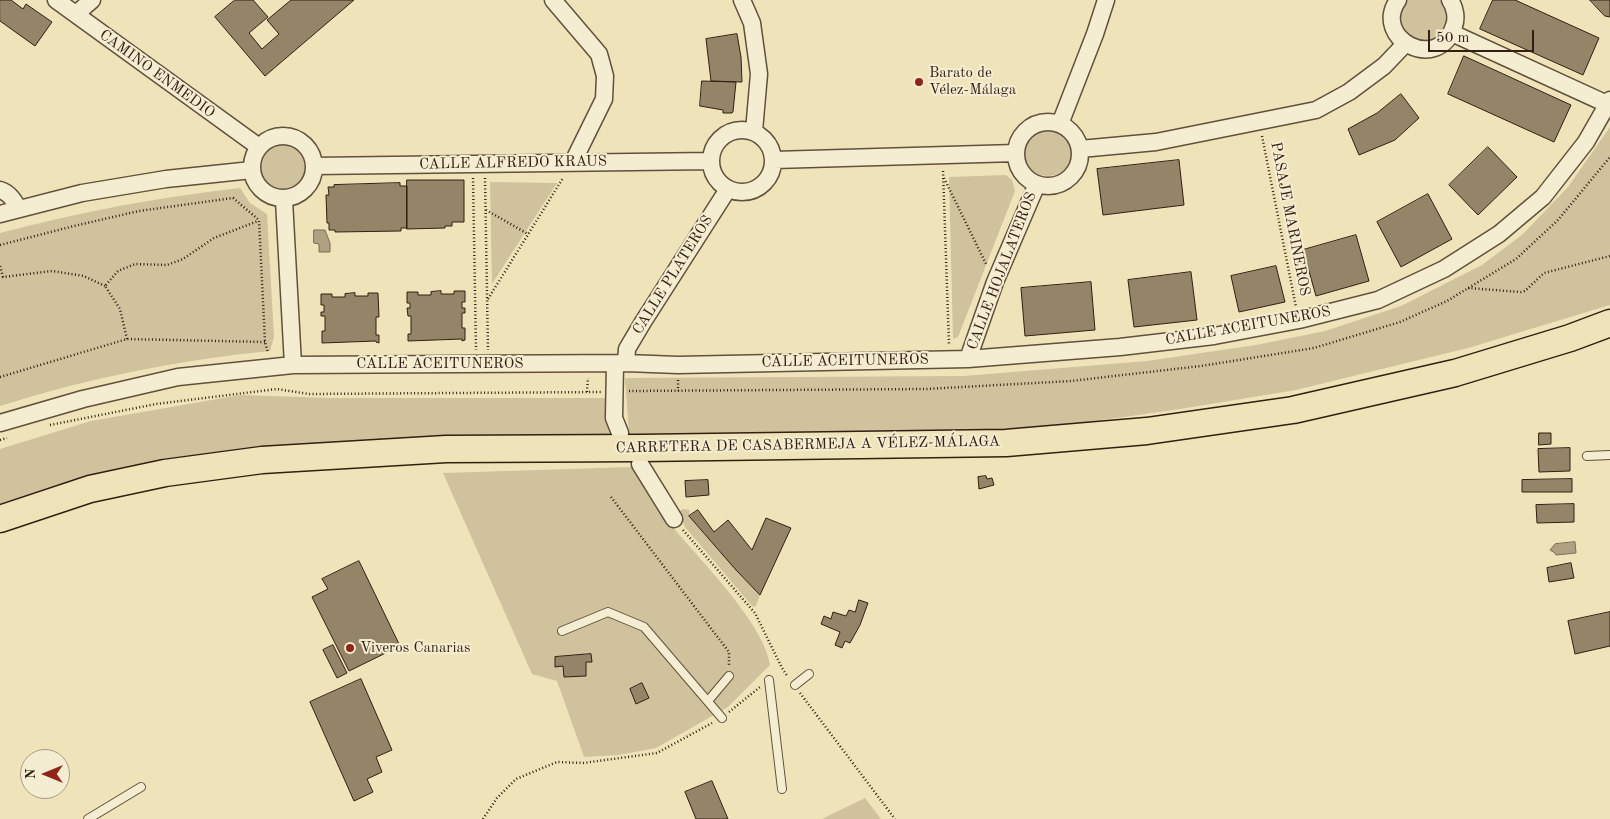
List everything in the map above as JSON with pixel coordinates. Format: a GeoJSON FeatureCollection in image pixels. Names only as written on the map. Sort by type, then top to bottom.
{"type":"FeatureCollection","features":[{"type":"Feature","properties":{"kind":"main road","name":"CARRETERA DE CASABERMEJA A VÉLEZ-MÁLAGA"},"geometry":{"type":"LineString","coordinates":[[0,519],[99,487],[165,473],[262,460],[446,449],[1006,443],[1147,431],[1293,410],[1455,373],[1570,338],[1610,323]]}},
{"type":"Feature","properties":{"kind":"street","name":"CAMINO ENMEDIO"},"geometry":{"type":"LineString","coordinates":[[56,0],[259,147]]}},
{"type":"Feature","properties":{"kind":"street"},"geometry":{"type":"LineString","coordinates":[[76,14],[92,0]]}},
{"type":"Feature","properties":{"kind":"street"},"geometry":{"type":"LineString","coordinates":[[553,0],[598,54],[605,76],[604,100],[573,162]]}},
{"type":"Feature","properties":{"kind":"street"},"geometry":{"type":"LineString","coordinates":[[742,0],[752,23],[759,74],[754,131]]}},
{"type":"Feature","properties":{"kind":"street"},"geometry":{"type":"LineString","coordinates":[[1060,124],[1095,34],[1106,0]]}},
{"type":"Feature","properties":{"kind":"street"},"geometry":{"type":"LineString","coordinates":[[1393,2],[1393,26],[1398,36],[1405,44],[1420,49],[1436,47],[1445,42],[1452,33],[1455,13],[1450,0]]}},
{"type":"Feature","properties":{"kind":"street"},"geometry":{"type":"LineString","coordinates":[[1452,33],[1609,102]]}},
{"type":"Feature","properties":{"kind":"street"},"geometry":{"type":"LineString","coordinates":[[1080,149],[1156,142],[1316,110],[1349,92],[1384,66],[1405,44]]}},
{"type":"Feature","properties":{"kind":"street","name":"CALLE ACEITUNEROS"},"geometry":{"type":"LineString","coordinates":[[0,423],[83,399],[178,377],[272,366],[621,363],[678,365],[968,359],[1120,347],[1214,336],[1299,320],[1378,300],[1444,269],[1499,234],[1543,196],[1586,142],[1609,102]]}},
{"type":"Feature","properties":{"kind":"street"},"geometry":{"type":"LineString","coordinates":[[1048,122],[1060,124],[1069,129],[1076,138],[1080,149],[1079,162],[1073,174],[1063,182],[1050,186],[1036,184],[1026,177],[1018,166],[1016,153],[1019,141],[1026,131],[1036,124],[1048,122]]}},
{"type":"Feature","properties":{"kind":"street"},"geometry":{"type":"LineString","coordinates":[[742,129],[754,131],[764,138],[771,148],[774,160],[771,173],[764,184],[753,190],[740,192],[728,189],[719,182],[713,172],[711,161],[713,149],[720,138],[730,132],[742,129]]}},
{"type":"Feature","properties":{"kind":"street"},"geometry":{"type":"LineString","coordinates":[[281,136],[293,138],[304,144],[311,154],[314,166],[313,178],[306,189],[296,197],[284,200],[272,196],[263,190],[256,181],[252,170],[253,157],[259,147],[269,139],[281,136]]}},
{"type":"Feature","properties":{"kind":"street"},"geometry":{"type":"LineString","coordinates":[[774,160],[1016,153]]}},
{"type":"Feature","properties":{"kind":"street","name":"CALLE ALFREDO KRAUS"},"geometry":{"type":"LineString","coordinates":[[314,166],[711,161]]}},
{"type":"Feature","properties":{"kind":"street"},"geometry":{"type":"LineString","coordinates":[[0,214],[82,193],[166,179],[252,170]]}},
{"type":"Feature","properties":{"kind":"street","name":"CALLE HOJALATEROS"},"geometry":{"type":"LineString","coordinates":[[968,359],[995,282],[1036,184]]}},
{"type":"Feature","properties":{"kind":"street","name":"CALLE PLATEROS"},"geometry":{"type":"LineString","coordinates":[[620,433],[614,418],[621,363],[627,349],[728,189]]}},
{"type":"Feature","properties":{"kind":"street"},"geometry":{"type":"LineString","coordinates":[[0,190],[13,199],[19,209]]}},
{"type":"Feature","properties":{"kind":"street"},"geometry":{"type":"LineString","coordinates":[[284,200],[293,365]]}},
{"type":"Feature","properties":{"kind":"street"},"geometry":{"type":"LineString","coordinates":[[640,464],[674,519]]}},
{"type":"Feature","properties":{"kind":"lane"},"geometry":{"type":"LineString","coordinates":[[1588,456],[1610,455]]}},
{"type":"Feature","properties":{"kind":"lane"},"geometry":{"type":"LineString","coordinates":[[562,631],[608,612],[644,627],[722,718]]}},
{"type":"Feature","properties":{"kind":"lane"},"geometry":{"type":"LineString","coordinates":[[794,685],[809,674]]}},
{"type":"Feature","properties":{"kind":"lane"},"geometry":{"type":"LineString","coordinates":[[708,701],[730,676]]}},
{"type":"Feature","properties":{"kind":"lane"},"geometry":{"type":"LineString","coordinates":[[769,680],[782,790]]}},
{"type":"Feature","properties":{"kind":"lane"},"geometry":{"type":"LineString","coordinates":[[88,819],[142,787]]}},
{"type":"Feature","properties":{"kind":"path","name":"PASAJE MARINEROS"},"geometry":{"type":"LineString","coordinates":[[1259,122],[1299,320]]}},
{"type":"Feature","properties":{"kind":"path"},"geometry":{"type":"LineString","coordinates":[[943,155],[950,359]]}},
{"type":"Feature","properties":{"kind":"path"},"geometry":{"type":"LineString","coordinates":[[487,300],[573,162]]}},
{"type":"Feature","properties":{"kind":"path"},"geometry":{"type":"LineString","coordinates":[[479,163],[486,210],[487,300],[482,364]]}},
{"type":"Feature","properties":{"kind":"path"},"geometry":{"type":"LineString","coordinates":[[479,163],[482,364]]}},
{"type":"Feature","properties":{"kind":"path"},"geometry":{"type":"LineString","coordinates":[[943,177],[995,282]]}},
{"type":"Feature","properties":{"kind":"path"},"geometry":{"type":"LineString","coordinates":[[0,245],[139,211],[233,198],[259,220],[265,342],[272,366]]}},
{"type":"Feature","properties":{"kind":"path"},"geometry":{"type":"LineString","coordinates":[[486,210],[528,234]]}},
{"type":"Feature","properties":{"kind":"path"},"geometry":{"type":"LineString","coordinates":[[105,286],[118,272],[135,264],[167,265],[183,259],[214,238],[259,220]]}},
{"type":"Feature","properties":{"kind":"path"},"geometry":{"type":"LineString","coordinates":[[1468,288],[1520,292],[1525,290],[1544,273],[1610,256]]}},
{"type":"Feature","properties":{"kind":"path"},"geometry":{"type":"LineString","coordinates":[[0,266],[1,278],[52,271],[84,276],[105,286],[120,309],[127,340]]}},
{"type":"Feature","properties":{"kind":"path"},"geometry":{"type":"LineString","coordinates":[[0,377],[127,340],[265,342]]}},
{"type":"Feature","properties":{"kind":"path"},"geometry":{"type":"LineString","coordinates":[[611,497],[730,652],[730,676]]}},
{"type":"Feature","properties":{"kind":"path"},"geometry":{"type":"LineString","coordinates":[[674,519],[755,613],[782,668],[895,819]]}},
{"type":"Feature","properties":{"kind":"path"},"geometry":{"type":"LineString","coordinates":[[484,819],[497,798],[516,779],[556,762],[583,763],[657,753],[722,718],[782,668]]}},
{"type":"Feature","properties":{"kind":"shaded area"},"geometry":{"type":"Polygon","coordinates":[[[1407,0],[1442,0],[1448,13],[1449,22],[1435,41],[1418,42],[1404,30],[1400,16],[1407,0]]]}},
{"type":"Feature","properties":{"kind":"shaded area"},"geometry":{"type":"Polygon","coordinates":[[[1610,127],[1610,305],[1468,348],[1296,390],[1052,427],[961,431],[629,434],[625,378],[964,376],[1147,361],[1256,345],[1325,331],[1401,306],[1482,265],[1523,234],[1568,187],[1610,127]]]}},
{"type":"Feature","properties":{"kind":"shaded area"},"geometry":{"type":"Polygon","coordinates":[[[1048,128],[1057,130],[1065,135],[1070,143],[1072,152],[1070,161],[1065,169],[1057,174],[1048,176],[1039,174],[1031,169],[1026,161],[1024,152],[1026,143],[1031,135],[1039,130],[1048,128]]]}},
{"type":"Feature","properties":{"kind":"shaded area"},"geometry":{"type":"Polygon","coordinates":[[[279,143],[289,143],[298,147],[304,153],[307,158],[307,176],[298,187],[289,191],[279,191],[270,187],[264,181],[260,172],[260,162],[264,153],[270,147],[279,143]]]}},
{"type":"Feature","properties":{"kind":"shaded area"},"geometry":{"type":"Polygon","coordinates":[[[1006,175],[1012,180],[1015,191],[958,337],[953,339],[949,177],[1006,175]]]}},
{"type":"Feature","properties":{"kind":"shaded area"},"geometry":{"type":"Polygon","coordinates":[[[490,182],[557,183],[492,284],[490,182]]]}},
{"type":"Feature","properties":{"kind":"shaded area"},"geometry":{"type":"Polygon","coordinates":[[[240,188],[250,203],[267,214],[274,337],[270,351],[201,359],[134,371],[66,387],[0,406],[0,233],[59,218],[119,206],[240,188]]]}},
{"type":"Feature","properties":{"kind":"shaded area"},"geometry":{"type":"Polygon","coordinates":[[[314,230],[325,230],[330,243],[330,252],[319,252],[319,244],[314,243],[314,230]]]}},
{"type":"Feature","properties":{"kind":"shaded area"},"geometry":{"type":"Polygon","coordinates":[[[240,395],[331,398],[607,398],[610,438],[332,444],[0,508],[0,449],[91,421],[240,395]]]}},
{"type":"Feature","properties":{"kind":"shaded area"},"geometry":{"type":"Polygon","coordinates":[[[632,467],[671,525],[743,611],[765,648],[770,665],[728,707],[656,748],[619,755],[584,757],[557,681],[532,674],[443,473],[632,467]]]}},
{"type":"Feature","properties":{"kind":"shaded area"},"geometry":{"type":"Polygon","coordinates":[[[683,509],[690,510],[689,516],[760,595],[756,606],[753,607],[685,527],[678,512],[683,509]]]}},
{"type":"Feature","properties":{"kind":"shaded area"},"geometry":{"type":"Polygon","coordinates":[[[1575,542],[1576,553],[1556,555],[1550,550],[1555,544],[1575,542]]]}},
{"type":"Feature","properties":{"kind":"shaded area"},"geometry":{"type":"Polygon","coordinates":[[[865,798],[881,819],[822,819],[865,798]]]}},
{"type":"Feature","properties":{"kind":"building"},"geometry":{"type":"Polygon","coordinates":[[[0,0],[11,0],[23,9],[26,4],[52,22],[35,46],[0,21],[0,0]]]}},
{"type":"Feature","properties":{"kind":"building"},"geometry":{"type":"Polygon","coordinates":[[[235,0],[253,0],[268,17],[249,33],[262,49],[279,34],[267,20],[291,0],[354,0],[265,76],[215,17],[235,0]]]}},
{"type":"Feature","properties":{"kind":"building"},"geometry":{"type":"Polygon","coordinates":[[[1493,0],[1515,0],[1599,38],[1583,75],[1480,29],[1493,0]]]}},
{"type":"Feature","properties":{"kind":"building"},"geometry":{"type":"Polygon","coordinates":[[[1590,0],[1610,0],[1610,17],[1605,16],[1590,0]]]}},
{"type":"Feature","properties":{"kind":"building"},"geometry":{"type":"Polygon","coordinates":[[[737,34],[741,57],[742,82],[711,81],[706,39],[737,34]]]}},
{"type":"Feature","properties":{"kind":"building"},"geometry":{"type":"Polygon","coordinates":[[[1464,56],[1571,105],[1554,142],[1448,94],[1464,56]]]}},
{"type":"Feature","properties":{"kind":"building"},"geometry":{"type":"Polygon","coordinates":[[[702,81],[736,82],[732,113],[723,113],[723,110],[700,106],[702,81]]]}},
{"type":"Feature","properties":{"kind":"building"},"geometry":{"type":"Polygon","coordinates":[[[1401,94],[1419,118],[1395,140],[1359,155],[1348,129],[1377,113],[1401,94]]]}},
{"type":"Feature","properties":{"kind":"building"},"geometry":{"type":"Polygon","coordinates":[[[1488,147],[1517,177],[1478,215],[1449,185],[1488,147]]]}},
{"type":"Feature","properties":{"kind":"building"},"geometry":{"type":"Polygon","coordinates":[[[1179,160],[1184,205],[1103,215],[1097,169],[1179,160]]]}},
{"type":"Feature","properties":{"kind":"building"},"geometry":{"type":"Polygon","coordinates":[[[407,180],[464,180],[464,222],[452,222],[452,226],[445,226],[445,228],[407,229],[407,180]]]}},
{"type":"Feature","properties":{"kind":"building"},"geometry":{"type":"Polygon","coordinates":[[[400,183],[400,186],[407,186],[407,228],[401,228],[401,231],[335,232],[335,230],[329,230],[326,195],[329,195],[328,187],[334,187],[334,185],[400,183]]]}},
{"type":"Feature","properties":{"kind":"building"},"geometry":{"type":"Polygon","coordinates":[[[1428,194],[1452,239],[1401,267],[1377,222],[1428,194]]]}},
{"type":"Feature","properties":{"kind":"building"},"geometry":{"type":"Polygon","coordinates":[[[1356,235],[1369,281],[1316,296],[1303,250],[1356,235]]]}},
{"type":"Feature","properties":{"kind":"building"},"geometry":{"type":"Polygon","coordinates":[[[1276,266],[1285,302],[1239,312],[1231,276],[1276,266]]]}},
{"type":"Feature","properties":{"kind":"building"},"geometry":{"type":"Polygon","coordinates":[[[1191,272],[1197,320],[1134,327],[1128,280],[1191,272]]]}},
{"type":"Feature","properties":{"kind":"building"},"geometry":{"type":"Polygon","coordinates":[[[1091,282],[1095,330],[1025,336],[1021,288],[1091,282]]]}},
{"type":"Feature","properties":{"kind":"building"},"geometry":{"type":"Polygon","coordinates":[[[441,291],[441,294],[454,294],[454,291],[465,291],[465,302],[462,302],[462,308],[465,308],[465,313],[462,313],[462,328],[465,328],[465,340],[408,341],[408,334],[411,334],[411,316],[408,316],[407,308],[410,308],[410,303],[407,303],[407,292],[418,292],[418,295],[431,295],[431,292],[441,291]]]}},
{"type":"Feature","properties":{"kind":"building"},"geometry":{"type":"Polygon","coordinates":[[[355,293],[355,296],[368,296],[368,293],[378,293],[379,317],[376,317],[376,335],[379,335],[379,343],[376,341],[322,343],[322,331],[325,331],[325,316],[321,316],[321,312],[324,312],[324,305],[321,305],[321,294],[332,294],[332,297],[345,297],[345,294],[355,293]]]}},
{"type":"Feature","properties":{"kind":"building"},"geometry":{"type":"Polygon","coordinates":[[[1539,433],[1551,433],[1551,444],[1539,445],[1539,433]]]}},
{"type":"Feature","properties":{"kind":"building"},"geometry":{"type":"Polygon","coordinates":[[[1570,448],[1570,471],[1539,472],[1538,449],[1570,448]]]}},
{"type":"Feature","properties":{"kind":"building"},"geometry":{"type":"Polygon","coordinates":[[[986,476],[987,479],[992,478],[994,485],[979,489],[978,477],[986,476]]]}},
{"type":"Feature","properties":{"kind":"building"},"geometry":{"type":"Polygon","coordinates":[[[1572,479],[1572,492],[1522,492],[1522,480],[1572,479]]]}},
{"type":"Feature","properties":{"kind":"building"},"geometry":{"type":"Polygon","coordinates":[[[708,480],[709,495],[686,497],[685,481],[708,480]]]}},
{"type":"Feature","properties":{"kind":"building"},"geometry":{"type":"Polygon","coordinates":[[[1574,504],[1574,522],[1537,523],[1536,505],[1574,504]]]}},
{"type":"Feature","properties":{"kind":"building"},"geometry":{"type":"Polygon","coordinates":[[[698,510],[714,532],[728,520],[752,550],[766,518],[791,528],[760,595],[689,516],[698,510]]]}},
{"type":"Feature","properties":{"kind":"building"},"geometry":{"type":"Polygon","coordinates":[[[359,561],[400,646],[349,671],[312,597],[328,589],[322,579],[359,561]]]}},
{"type":"Feature","properties":{"kind":"building"},"geometry":{"type":"Polygon","coordinates":[[[1571,563],[1574,578],[1549,582],[1547,568],[1571,563]]]}},
{"type":"Feature","properties":{"kind":"building"},"geometry":{"type":"Polygon","coordinates":[[[859,600],[868,603],[860,625],[850,643],[845,641],[842,648],[835,645],[840,632],[821,624],[824,616],[831,619],[833,612],[846,616],[849,610],[855,612],[859,600]]]}},
{"type":"Feature","properties":{"kind":"building"},"geometry":{"type":"Polygon","coordinates":[[[1610,612],[1610,646],[1575,654],[1568,621],[1610,612]]]}},
{"type":"Feature","properties":{"kind":"building"},"geometry":{"type":"Polygon","coordinates":[[[333,645],[347,673],[337,678],[323,650],[333,645]]]}},
{"type":"Feature","properties":{"kind":"building"},"geometry":{"type":"Polygon","coordinates":[[[591,654],[592,662],[586,662],[586,676],[564,677],[563,666],[555,667],[555,657],[591,654]]]}},
{"type":"Feature","properties":{"kind":"building"},"geometry":{"type":"Polygon","coordinates":[[[361,679],[392,750],[376,757],[382,772],[367,779],[373,792],[354,801],[310,702],[361,679]]]}},
{"type":"Feature","properties":{"kind":"building"},"geometry":{"type":"Polygon","coordinates":[[[642,683],[649,698],[636,704],[630,689],[642,683]]]}},
{"type":"Feature","properties":{"kind":"building"},"geometry":{"type":"Polygon","coordinates":[[[712,781],[728,819],[696,819],[685,792],[712,781]]]}},
{"type":"Feature","properties":{"kind":"place","name":"Barato de Vélez-Málaga"},"geometry":{"type":"Point","coordinates":[919,82]}},
{"type":"Feature","properties":{"kind":"place","name":"Viveros Canarias"},"geometry":{"type":"Point","coordinates":[350,648]}}]}
